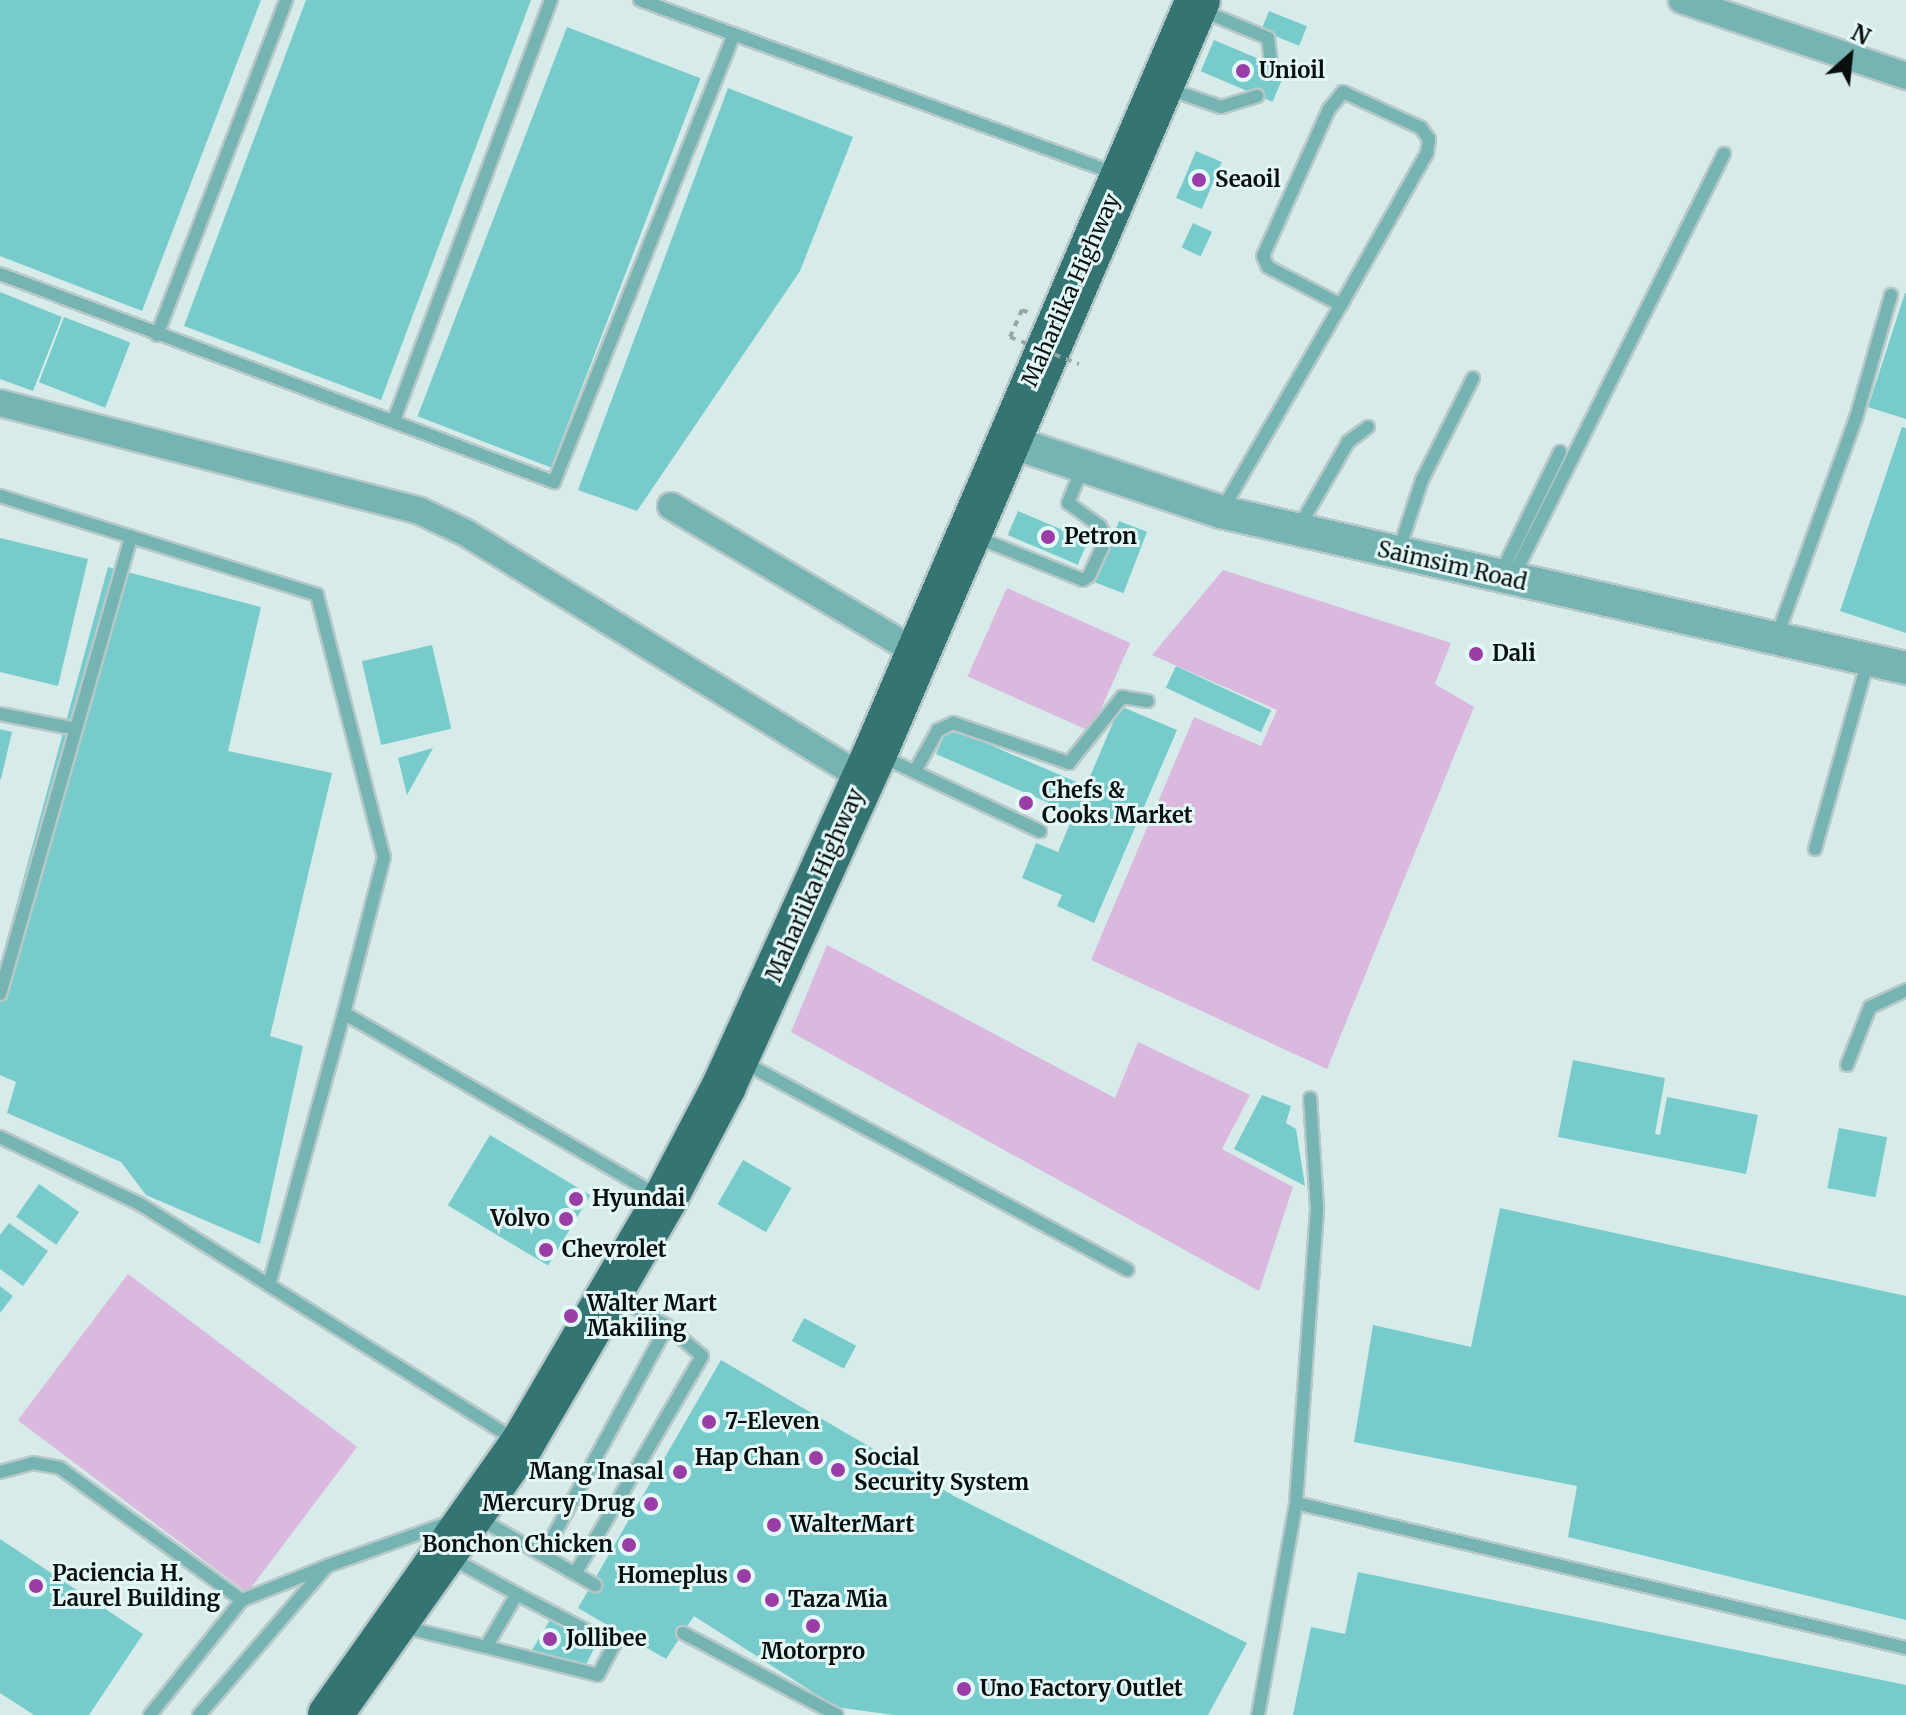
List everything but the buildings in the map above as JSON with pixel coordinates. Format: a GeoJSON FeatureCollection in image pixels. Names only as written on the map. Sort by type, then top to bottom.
{"type":"FeatureCollection","features":[{"type":"Feature","properties":{"kind":"highway","name":"Maharlika Highway"},"geometry":{"type":"LineString","coordinates":[[330,1715],[396,1626],[522,1444],[665,1199],[736,1058],[869,765],[1005,440],[1196,4]]}},
{"type":"Feature","properties":{"kind":"street"},"geometry":{"type":"LineString","coordinates":[[1682,0],[1906,76]]}},
{"type":"Feature","properties":{"kind":"street"},"geometry":{"type":"LineString","coordinates":[[0,403],[420,511],[466,533],[869,765]]}},
{"type":"Feature","properties":{"kind":"street","name":"Saimsim Road"},"geometry":{"type":"LineString","coordinates":[[1005,440],[1221,512],[1906,668]]}},
{"type":"Feature","properties":{"kind":"street"},"geometry":{"type":"LineString","coordinates":[[671,506],[916,652]]}},
{"type":"Feature","properties":{"kind":"lane"},"geometry":{"type":"LineString","coordinates":[[157,335],[286,0]]}},
{"type":"Feature","properties":{"kind":"lane"},"geometry":{"type":"LineString","coordinates":[[394,420],[551,0]]}},
{"type":"Feature","properties":{"kind":"lane"},"geometry":{"type":"LineString","coordinates":[[640,0],[1121,176]]}},
{"type":"Feature","properties":{"kind":"lane"},"geometry":{"type":"LineString","coordinates":[[1196,4],[1268,38],[1271,64]]}},
{"type":"Feature","properties":{"kind":"lane"},"geometry":{"type":"LineString","coordinates":[[0,274],[554,482],[734,35]]}},
{"type":"Feature","properties":{"kind":"lane"},"geometry":{"type":"LineString","coordinates":[[1160,86],[1221,107],[1257,96]]}},
{"type":"Feature","properties":{"kind":"lane"},"geometry":{"type":"LineString","coordinates":[[1221,512],[1341,305],[1429,139],[1421,128],[1343,92],[1329,109],[1263,256],[1268,267],[1341,305]]}},
{"type":"Feature","properties":{"kind":"lane"},"geometry":{"type":"LineString","coordinates":[[1505,579],[1724,154]]}},
{"type":"Feature","properties":{"kind":"lane"},"geometry":{"type":"LineString","coordinates":[[1776,639],[1856,418],[1891,295]]}},
{"type":"Feature","properties":{"kind":"lane"},"geometry":{"type":"LineString","coordinates":[[1399,553],[1422,480],[1473,378]]}},
{"type":"Feature","properties":{"kind":"lane"},"geometry":{"type":"LineString","coordinates":[[1298,530],[1348,442],[1368,427]]}},
{"type":"Feature","properties":{"kind":"lane"},"geometry":{"type":"LineString","coordinates":[[1505,579],[1560,452]]}},
{"type":"Feature","properties":{"kind":"lane"},"geometry":{"type":"LineString","coordinates":[[967,533],[1083,580],[1106,539],[1100,526],[1068,503],[1082,468]]}},
{"type":"Feature","properties":{"kind":"lane"},"geometry":{"type":"LineString","coordinates":[[0,496],[317,595],[384,857],[269,1285]]}},
{"type":"Feature","properties":{"kind":"lane"},"geometry":{"type":"LineString","coordinates":[[0,994],[131,536]]}},
{"type":"Feature","properties":{"kind":"lane"},"geometry":{"type":"LineString","coordinates":[[1815,849],[1868,660]]}},
{"type":"Feature","properties":{"kind":"lane"},"geometry":{"type":"LineString","coordinates":[[915,771],[938,730],[953,723],[1069,763],[1122,697],[1148,701]]}},
{"type":"Feature","properties":{"kind":"lane"},"geometry":{"type":"LineString","coordinates":[[0,714],[76,729]]}},
{"type":"Feature","properties":{"kind":"lane"},"geometry":{"type":"LineString","coordinates":[[869,765],[915,771],[1040,831]]}},
{"type":"Feature","properties":{"kind":"lane"},"geometry":{"type":"LineString","coordinates":[[1847,1065],[1870,1007],[1906,990]]}},
{"type":"Feature","properties":{"kind":"lane"},"geometry":{"type":"LineString","coordinates":[[344,1013],[665,1199]]}},
{"type":"Feature","properties":{"kind":"lane"},"geometry":{"type":"LineString","coordinates":[[736,1058],[1127,1270]]}},
{"type":"Feature","properties":{"kind":"lane"},"geometry":{"type":"LineString","coordinates":[[1258,1715],[1296,1503],[1317,1208],[1310,1098]]}},
{"type":"Feature","properties":{"kind":"lane"},"geometry":{"type":"LineString","coordinates":[[0,1137],[140,1204],[438,1397],[522,1444]]}},
{"type":"Feature","properties":{"kind":"lane"},"geometry":{"type":"LineString","coordinates":[[576,1572],[702,1356],[667,1326],[612,1294]]}},
{"type":"Feature","properties":{"kind":"lane"},"geometry":{"type":"LineString","coordinates":[[544,1553],[667,1326]]}},
{"type":"Feature","properties":{"kind":"lane"},"geometry":{"type":"LineString","coordinates":[[0,1472],[33,1463],[60,1468],[242,1600]]}},
{"type":"Feature","properties":{"kind":"lane"},"geometry":{"type":"LineString","coordinates":[[1296,1503],[1906,1648]]}},
{"type":"Feature","properties":{"kind":"lane"},"geometry":{"type":"LineString","coordinates":[[150,1715],[242,1600],[327,1566],[473,1515],[595,1585]]}},
{"type":"Feature","properties":{"kind":"lane"},"geometry":{"type":"LineString","coordinates":[[396,1626],[598,1675],[614,1645],[445,1555]]}},
{"type":"Feature","properties":{"kind":"lane"},"geometry":{"type":"LineString","coordinates":[[199,1715],[327,1566]]}},
{"type":"Feature","properties":{"kind":"lane"},"geometry":{"type":"LineString","coordinates":[[486,1647],[517,1594]]}},
{"type":"Feature","properties":{"kind":"lane"},"geometry":{"type":"LineString","coordinates":[[683,1633],[837,1715]]}},
{"type":"Feature","properties":{"kind":"path"},"geometry":{"type":"LineString","coordinates":[[1010,337],[1079,364]]}},
{"type":"Feature","properties":{"kind":"shaded area"},"geometry":{"type":"Polygon","coordinates":[[[1223,570],[1451,643],[1435,684],[1474,707],[1327,1069],[1091,960],[1194,717],[1261,746],[1277,710],[1152,655],[1223,570]]]}},
{"type":"Feature","properties":{"kind":"shaded area"},"geometry":{"type":"Polygon","coordinates":[[[1007,588],[1130,643],[1091,732],[968,677],[1007,588]]]}},
{"type":"Feature","properties":{"kind":"shaded area"},"geometry":{"type":"Polygon","coordinates":[[[827,945],[1115,1098],[1138,1042],[1250,1095],[1222,1149],[1293,1187],[1259,1291],[791,1032],[827,945]]]}},
{"type":"Feature","properties":{"kind":"shaded area"},"geometry":{"type":"Polygon","coordinates":[[[128,1274],[357,1447],[247,1593],[18,1420],[128,1274]]]}},
{"type":"Feature","properties":{"kind":"place","name":"Unioil"},"geometry":{"type":"Point","coordinates":[1243,71]}},
{"type":"Feature","properties":{"kind":"place","name":"Seaoil"},"geometry":{"type":"Point","coordinates":[1199,180]}},
{"type":"Feature","properties":{"kind":"place","name":"Petron"},"geometry":{"type":"Point","coordinates":[1048,537]}},
{"type":"Feature","properties":{"kind":"place","name":"Dali"},"geometry":{"type":"Point","coordinates":[1476,654]}},
{"type":"Feature","properties":{"kind":"place","name":"Chefs & Cooks Market"},"geometry":{"type":"Point","coordinates":[1026,803]}},
{"type":"Feature","properties":{"kind":"place","name":"Hyundai"},"geometry":{"type":"Point","coordinates":[576,1199]}},
{"type":"Feature","properties":{"kind":"place","name":"Volvo"},"geometry":{"type":"Point","coordinates":[566,1219]}},
{"type":"Feature","properties":{"kind":"place","name":"Chevrolet"},"geometry":{"type":"Point","coordinates":[546,1250]}},
{"type":"Feature","properties":{"kind":"place","name":"Walter Mart Makiling"},"geometry":{"type":"Point","coordinates":[571,1316]}},
{"type":"Feature","properties":{"kind":"place","name":"7-Eleven"},"geometry":{"type":"Point","coordinates":[709,1422]}},
{"type":"Feature","properties":{"kind":"place","name":"Hap Chan"},"geometry":{"type":"Point","coordinates":[816,1458]}},
{"type":"Feature","properties":{"kind":"place","name":"Social Security System"},"geometry":{"type":"Point","coordinates":[838,1470]}},
{"type":"Feature","properties":{"kind":"place","name":"Mang Inasal"},"geometry":{"type":"Point","coordinates":[680,1472]}},
{"type":"Feature","properties":{"kind":"place","name":"Mercury Drug"},"geometry":{"type":"Point","coordinates":[651,1504]}},
{"type":"Feature","properties":{"kind":"place","name":"WalterMart"},"geometry":{"type":"Point","coordinates":[774,1525]}},
{"type":"Feature","properties":{"kind":"place","name":"Bonchon Chicken"},"geometry":{"type":"Point","coordinates":[629,1545]}},
{"type":"Feature","properties":{"kind":"place","name":"Homeplus"},"geometry":{"type":"Point","coordinates":[744,1576]}},
{"type":"Feature","properties":{"kind":"place","name":"Paciencia H. Laurel Building"},"geometry":{"type":"Point","coordinates":[36,1586]}},
{"type":"Feature","properties":{"kind":"place","name":"Taza Mia"},"geometry":{"type":"Point","coordinates":[772,1600]}},
{"type":"Feature","properties":{"kind":"place","name":"Motorpro"},"geometry":{"type":"Point","coordinates":[813,1626]}},
{"type":"Feature","properties":{"kind":"place","name":"Jollibee"},"geometry":{"type":"Point","coordinates":[550,1639]}},
{"type":"Feature","properties":{"kind":"place","name":"Uno Factory Outlet"},"geometry":{"type":"Point","coordinates":[964,1689]}}]}
